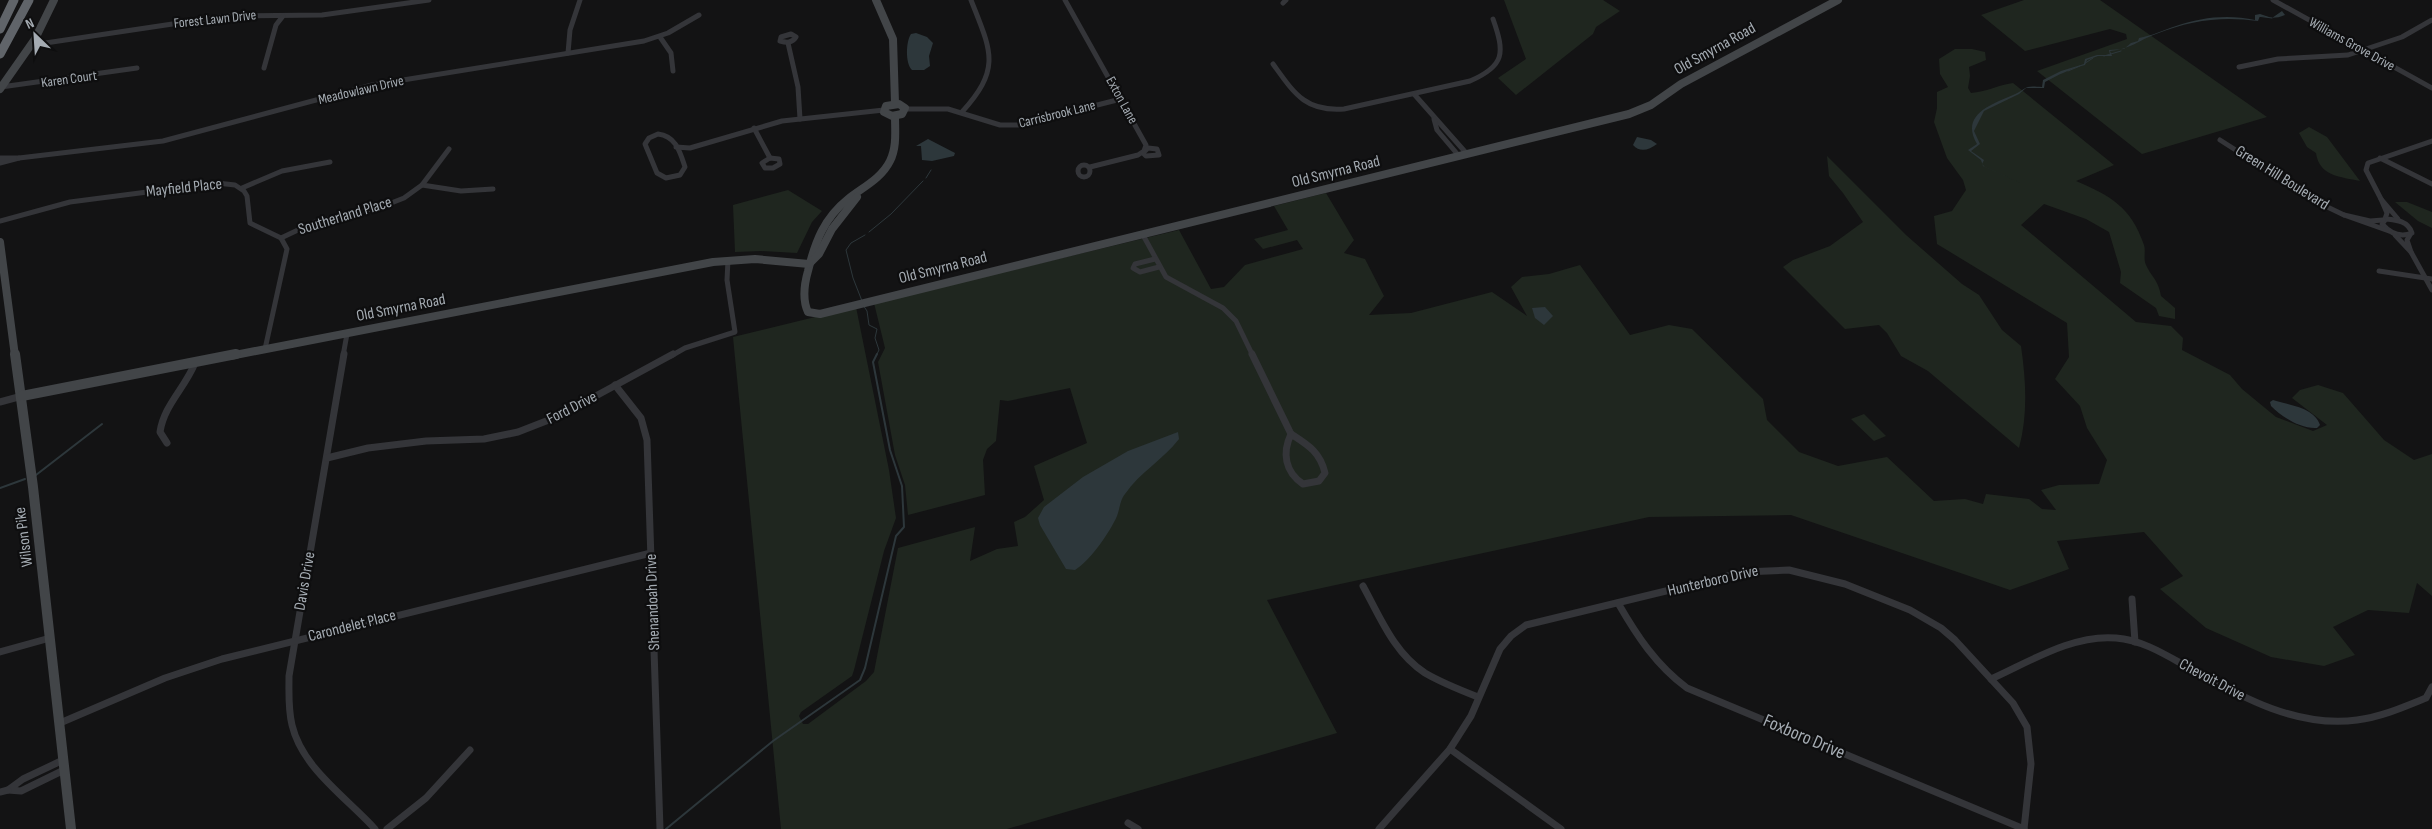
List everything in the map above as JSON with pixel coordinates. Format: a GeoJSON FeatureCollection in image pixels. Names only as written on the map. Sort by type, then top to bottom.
{"type":"FeatureCollection","features":[{"type":"Feature","properties":{"kind":"highway"},"geometry":{"type":"LineString","coordinates":[[0,29],[14,0]]}},
{"type":"Feature","properties":{"kind":"highway"},"geometry":{"type":"LineString","coordinates":[[0,54],[29,0]]}},
{"type":"Feature","properties":{"kind":"street"},"geometry":{"type":"LineString","coordinates":[[0,88],[32,45],[54,0]]}},
{"type":"Feature","properties":{"kind":"street","name":"Forest Lawn Drive"},"geometry":{"type":"LineString","coordinates":[[32,45],[226,16],[252,14],[283,16],[321,15],[429,0]]}},
{"type":"Feature","properties":{"kind":"street"},"geometry":{"type":"LineString","coordinates":[[568,53],[569,33],[580,0]]}},
{"type":"Feature","properties":{"kind":"street"},"geometry":{"type":"LineString","coordinates":[[876,0],[893,39],[895,104]]}},
{"type":"Feature","properties":{"kind":"street"},"geometry":{"type":"LineString","coordinates":[[962,112],[982,89],[991,62],[989,48],[971,0]]}},
{"type":"Feature","properties":{"kind":"street","name":"Exton Lane"},"geometry":{"type":"LineString","coordinates":[[1066,0],[1146,145],[1144,150],[1136,156],[1090,167]]}},
{"type":"Feature","properties":{"kind":"street","name":"Old Smyrna Road"},"geometry":{"type":"LineString","coordinates":[[0,402],[22,396],[728,260],[754,259],[809,264],[804,286],[806,309],[812,313],[820,314],[1641,110],[1688,80],[1838,0]]}},
{"type":"Feature","properties":{"kind":"street","name":"Williams Grove Drive"},"geometry":{"type":"LineString","coordinates":[[2273,0],[2432,88]]}},
{"type":"Feature","properties":{"kind":"street","name":"Meadowlawn Drive"},"geometry":{"type":"LineString","coordinates":[[0,162],[19,158],[163,141],[372,85],[660,37],[700,15]]}},
{"type":"Feature","properties":{"kind":"street"},"geometry":{"type":"LineString","coordinates":[[264,68],[276,25],[283,16]]}},
{"type":"Feature","properties":{"kind":"street"},"geometry":{"type":"LineString","coordinates":[[1273,64],[1299,99],[1321,109],[1344,109],[1470,81],[1484,74],[1497,65],[1503,47],[1493,19]]}},
{"type":"Feature","properties":{"kind":"street"},"geometry":{"type":"LineString","coordinates":[[2238,67],[2278,59],[2339,57],[2364,51],[2406,36],[2432,20]]}},
{"type":"Feature","properties":{"kind":"street"},"geometry":{"type":"LineString","coordinates":[[660,37],[671,53],[672,71]]}},
{"type":"Feature","properties":{"kind":"street"},"geometry":{"type":"LineString","coordinates":[[788,43],[798,87],[800,118]]}},
{"type":"Feature","properties":{"kind":"street","name":"Karen Court"},"geometry":{"type":"LineString","coordinates":[[0,88],[137,68]]}},
{"type":"Feature","properties":{"kind":"street"},"geometry":{"type":"LineString","coordinates":[[1414,94],[1434,119],[1445,128],[1467,154]]}},
{"type":"Feature","properties":{"kind":"street","name":"Carrisbrook Lane"},"geometry":{"type":"LineString","coordinates":[[905,109],[930,107],[962,112],[1000,125],[1018,125],[1121,99]]}},
{"type":"Feature","properties":{"kind":"street"},"geometry":{"type":"LineString","coordinates":[[676,147],[690,148],[754,128],[800,118],[884,110],[889,105],[895,104],[902,104],[905,109],[902,114],[895,116],[886,114],[884,110]]}},
{"type":"Feature","properties":{"kind":"street"},"geometry":{"type":"LineString","coordinates":[[809,264],[819,254],[832,229],[856,195],[881,174],[890,161],[895,148],[895,116]]}},
{"type":"Feature","properties":{"kind":"street"},"geometry":{"type":"LineString","coordinates":[[1434,119],[1437,130],[1459,156]]}},
{"type":"Feature","properties":{"kind":"street"},"geometry":{"type":"LineString","coordinates":[[754,128],[770,158]]}},
{"type":"Feature","properties":{"kind":"street"},"geometry":{"type":"LineString","coordinates":[[665,134],[670,136],[676,147],[685,167],[683,171],[674,177],[662,177],[657,174],[645,143],[652,136],[665,134]]}},
{"type":"Feature","properties":{"kind":"street","name":"Green Hill Boulevard"},"geometry":{"type":"LineString","coordinates":[[2220,140],[2281,182],[2324,206],[2389,231],[2399,238],[2429,278],[2432,290]]}},
{"type":"Feature","properties":{"kind":"street"},"geometry":{"type":"LineString","coordinates":[[2381,199],[2393,215],[2412,229],[2411,234],[2404,236],[2389,231],[2382,225],[2388,214],[2366,168],[2369,162],[2432,141]]}},
{"type":"Feature","properties":{"kind":"street"},"geometry":{"type":"LineString","coordinates":[[681,156],[690,148]]}},
{"type":"Feature","properties":{"kind":"street","name":"Southerland Place"},"geometry":{"type":"LineString","coordinates":[[281,238],[322,220],[394,202],[422,185],[448,149]]}},
{"type":"Feature","properties":{"kind":"street","name":"Meadowlawn Drive"},"geometry":{"type":"LineString","coordinates":[[0,158],[19,158]]}},
{"type":"Feature","properties":{"kind":"street"},"geometry":{"type":"LineString","coordinates":[[2380,158],[2432,184]]}},
{"type":"Feature","properties":{"kind":"street"},"geometry":{"type":"LineString","coordinates":[[242,188],[288,169],[330,162]]}},
{"type":"Feature","properties":{"kind":"street","name":"Mayfield Place"},"geometry":{"type":"LineString","coordinates":[[0,221],[70,202],[199,184],[223,183],[242,188],[248,196],[250,223],[281,238]]}},
{"type":"Feature","properties":{"kind":"street"},"geometry":{"type":"LineString","coordinates":[[422,185],[461,191],[493,189]]}},
{"type":"Feature","properties":{"kind":"street","name":"Green Hill Boulevard"},"geometry":{"type":"LineString","coordinates":[[2344,215],[2368,221],[2403,222]]}},
{"type":"Feature","properties":{"kind":"street","name":"Green Hill Boulevard"},"geometry":{"type":"LineString","coordinates":[[2411,234],[2407,240],[2411,252]]}},
{"type":"Feature","properties":{"kind":"street"},"geometry":{"type":"LineString","coordinates":[[1143,235],[1159,268],[1172,281],[1230,314],[1241,328],[1261,380],[1291,434],[1307,443],[1319,456],[1325,471],[1319,481],[1303,484],[1291,474],[1284,452],[1291,434]]}},
{"type":"Feature","properties":{"kind":"street"},"geometry":{"type":"LineString","coordinates":[[265,349],[287,256],[286,246],[281,238]]}},
{"type":"Feature","properties":{"kind":"street","name":"Wilson Pike"},"geometry":{"type":"LineString","coordinates":[[0,242],[8,311],[22,396],[71,829]]}},
{"type":"Feature","properties":{"kind":"street"},"geometry":{"type":"LineString","coordinates":[[1155,258],[1136,263],[1133,268],[1140,272],[1159,268]]}},
{"type":"Feature","properties":{"kind":"street","name":"Ford Drive"},"geometry":{"type":"LineString","coordinates":[[327,458],[378,447],[426,441],[484,439],[518,432],[559,416],[685,348],[735,332],[727,284],[728,260]]}},
{"type":"Feature","properties":{"kind":"street"},"geometry":{"type":"LineString","coordinates":[[2379,272],[2429,278]]}},
{"type":"Feature","properties":{"kind":"street","name":"Davis Drive"},"geometry":{"type":"LineString","coordinates":[[347,334],[295,640],[287,694],[288,713],[292,730],[305,756],[375,829]]}},
{"type":"Feature","properties":{"kind":"street"},"geometry":{"type":"LineString","coordinates":[[167,443],[160,432],[163,415],[175,393],[189,377],[195,363]]}},
{"type":"Feature","properties":{"kind":"street","name":"Shenandoah Drive"},"geometry":{"type":"LineString","coordinates":[[615,386],[636,411],[645,427],[660,829]]}},
{"type":"Feature","properties":{"kind":"street","name":"Carondelet Place"},"geometry":{"type":"LineString","coordinates":[[60,723],[186,670],[295,640],[651,553]]}},
{"type":"Feature","properties":{"kind":"street","name":"Hunterboro Drive"},"geometry":{"type":"LineString","coordinates":[[1379,829],[1450,749],[1471,716],[1500,649],[1511,636],[1526,625],[1744,572],[1767,569],[1810,573],[1924,616],[1944,630],[1991,679],[2021,715],[2027,727],[2031,743],[2024,829]]}},
{"type":"Feature","properties":{"kind":"street"},"geometry":{"type":"LineString","coordinates":[[1363,586],[1399,648],[1409,660],[1434,677],[1478,697]]}},
{"type":"Feature","properties":{"kind":"street"},"geometry":{"type":"LineString","coordinates":[[2132,599],[2135,642]]}},
{"type":"Feature","properties":{"kind":"street","name":"Foxboro Drive"},"geometry":{"type":"LineString","coordinates":[[1618,603],[1642,644],[1657,664],[1687,688],[2024,829]]}},
{"type":"Feature","properties":{"kind":"street"},"geometry":{"type":"LineString","coordinates":[[0,652],[50,638]]}},
{"type":"Feature","properties":{"kind":"street","name":"Chevoit Drive"},"geometry":{"type":"LineString","coordinates":[[1991,679],[2075,644],[2095,638],[2116,638],[2135,642],[2158,651],[2254,702],[2281,712],[2312,719],[2356,720],[2383,714],[2426,698],[2432,687]]}},
{"type":"Feature","properties":{"kind":"street"},"geometry":{"type":"LineString","coordinates":[[1450,749],[1561,829]]}},
{"type":"Feature","properties":{"kind":"street"},"geometry":{"type":"LineString","coordinates":[[387,829],[426,798],[470,750]]}},
{"type":"Feature","properties":{"kind":"street"},"geometry":{"type":"LineString","coordinates":[[4,791],[21,791],[64,765]]}},
{"type":"Feature","properties":{"kind":"street"},"geometry":{"type":"LineString","coordinates":[[1128,823],[1138,829]]}},
{"type":"Feature","properties":{"kind":"shaded area"},"geometry":{"type":"Polygon","coordinates":[[[1504,0],[1603,0],[1620,11],[1596,27],[1593,34],[1516,95],[1498,78],[1526,59],[1504,0]]]}},
{"type":"Feature","properties":{"kind":"shaded area"},"geometry":{"type":"Polygon","coordinates":[[[2024,0],[2100,0],[2267,117],[2142,154],[2037,71],[2127,39],[2126,34],[2110,29],[2025,51],[1981,15],[2024,0]]]}},
{"type":"Feature","properties":{"kind":"shaded area"},"geometry":{"type":"Polygon","coordinates":[[[2282,11],[2285,15],[2278,17],[2272,18],[2282,11]]]}},
{"type":"Feature","properties":{"kind":"shaded area"},"geometry":{"type":"Polygon","coordinates":[[[2260,14],[2271,18],[2260,16],[2258,21],[2219,19],[2194,22],[2169,29],[2125,48],[2131,43],[2138,41],[2139,38],[2195,20],[2235,17],[2255,20],[2255,15],[2260,14]]]}},
{"type":"Feature","properties":{"kind":"shaded area"},"geometry":{"type":"Polygon","coordinates":[[[916,33],[927,37],[933,43],[929,56],[930,66],[924,70],[912,70],[908,62],[909,37],[911,34],[916,33]]]}},
{"type":"Feature","properties":{"kind":"shaded area"},"geometry":{"type":"Polygon","coordinates":[[[1955,49],[1972,49],[1985,52],[1986,60],[1969,67],[1968,88],[1971,93],[2013,83],[2114,165],[2076,181],[2100,192],[2118,204],[2133,221],[2144,245],[2146,265],[2157,282],[2161,296],[2175,308],[2175,319],[2159,316],[2156,308],[2120,283],[2121,272],[2109,232],[2086,219],[2044,204],[2021,225],[2136,322],[2171,326],[2183,338],[2182,350],[2230,375],[2242,389],[2276,417],[2313,431],[2327,425],[2292,398],[2300,390],[2318,385],[2343,393],[2384,440],[2414,460],[2432,454],[2432,596],[2417,583],[2409,613],[2368,610],[2333,627],[2355,655],[2324,666],[2271,657],[2206,628],[2160,589],[2183,576],[2144,532],[2057,541],[2069,569],[2010,590],[1791,515],[1649,517],[1267,600],[1337,733],[1007,829],[781,829],[733,337],[856,307],[889,470],[896,518],[884,551],[852,676],[801,712],[799,716],[803,724],[808,724],[866,681],[874,672],[898,548],[975,527],[970,561],[997,549],[1018,546],[1014,522],[1025,517],[1044,500],[1034,466],[1087,443],[1070,388],[1008,401],[1000,400],[996,441],[987,449],[983,460],[985,495],[908,515],[905,485],[895,455],[878,362],[885,348],[874,303],[1179,230],[1211,289],[1224,287],[1245,265],[1303,249],[1297,240],[1263,249],[1254,239],[1288,230],[1274,206],[1326,193],[1354,240],[1344,253],[1365,259],[1384,296],[1369,315],[1411,313],[1492,292],[1527,316],[1511,287],[1522,277],[1549,274],[1580,265],[1630,335],[1669,325],[1692,329],[1763,399],[1767,420],[1799,452],[1838,466],[1887,457],[1934,501],[1965,499],[1983,504],[1986,494],[2029,499],[2042,509],[2056,510],[2041,490],[2059,485],[2099,484],[2107,460],[2087,428],[2080,406],[2055,379],[2069,357],[2067,323],[1937,244],[1934,216],[1952,211],[1966,190],[1963,180],[1947,158],[1934,122],[1937,108],[1937,92],[1948,87],[1940,74],[1939,59],[1955,49]]]}},
{"type":"Feature","properties":{"kind":"shaded area"},"geometry":{"type":"Polygon","coordinates":[[[2120,49],[2110,51],[2112,56],[2098,56],[2087,60],[2085,65],[2064,72],[2045,82],[2044,88],[2026,88],[2032,86],[2042,87],[2043,80],[2061,71],[2084,64],[2085,59],[2097,55],[2110,55],[2109,50],[2120,49]]]}},
{"type":"Feature","properties":{"kind":"shaded area"},"geometry":{"type":"Polygon","coordinates":[[[2026,88],[2019,94],[1984,111],[1974,131],[1980,144],[1971,151],[1984,160],[1982,164],[1981,160],[1968,150],[1977,144],[1972,126],[1980,112],[2026,88]]]}},
{"type":"Feature","properties":{"kind":"shaded area"},"geometry":{"type":"Polygon","coordinates":[[[2309,127],[2327,137],[2360,181],[2332,174],[2321,167],[2316,153],[2307,147],[2299,133],[2309,127]]]}},
{"type":"Feature","properties":{"kind":"shaded area"},"geometry":{"type":"Polygon","coordinates":[[[1637,137],[1651,140],[1657,144],[1648,149],[1636,148],[1633,145],[1637,137]]]}},
{"type":"Feature","properties":{"kind":"shaded area"},"geometry":{"type":"Polygon","coordinates":[[[928,139],[955,153],[954,156],[932,161],[922,160],[921,146],[916,146],[928,139]]]}},
{"type":"Feature","properties":{"kind":"shaded area"},"geometry":{"type":"Polygon","coordinates":[[[1827,156],[1906,235],[1962,284],[1979,295],[2002,330],[2021,346],[2025,397],[2024,423],[2019,448],[1928,371],[1901,356],[1887,333],[1879,325],[1845,329],[1783,267],[1793,260],[1830,246],[1863,222],[1829,176],[1827,156]]]}},
{"type":"Feature","properties":{"kind":"shaded area"},"geometry":{"type":"Polygon","coordinates":[[[788,190],[822,211],[812,222],[797,253],[735,252],[733,205],[788,190]]]}},
{"type":"Feature","properties":{"kind":"shaded area"},"geometry":{"type":"Polygon","coordinates":[[[2395,202],[2407,202],[2432,212],[2432,228],[2418,221],[2395,202]]]}},
{"type":"Feature","properties":{"kind":"shaded area"},"geometry":{"type":"Polygon","coordinates":[[[1545,307],[1553,316],[1544,325],[1535,318],[1532,308],[1545,307]]]}},
{"type":"Feature","properties":{"kind":"shaded area"},"geometry":{"type":"Polygon","coordinates":[[[2273,400],[2306,410],[2317,419],[2320,425],[2317,428],[2311,428],[2292,422],[2271,406],[2270,402],[2273,400]]]}},
{"type":"Feature","properties":{"kind":"shaded area"},"geometry":{"type":"Polygon","coordinates":[[[1864,414],[1886,436],[1874,441],[1851,419],[1864,414]]]}},
{"type":"Feature","properties":{"kind":"shaded area"},"geometry":{"type":"Polygon","coordinates":[[[1178,432],[1179,439],[1173,446],[1123,496],[1114,523],[1093,553],[1075,570],[1066,569],[1040,525],[1038,518],[1044,507],[1083,477],[1128,451],[1178,432]]]}},
{"type":"Feature","properties":{"kind":"waterway"},"geometry":{"type":"LineString","coordinates":[[2257,16],[2272,18]]}},
{"type":"Feature","properties":{"kind":"waterway"},"geometry":{"type":"LineString","coordinates":[[2104,56],[2121,51]]}},
{"type":"Feature","properties":{"kind":"waterway"},"geometry":{"type":"LineString","coordinates":[[2084,64],[2093,58]]}},
{"type":"Feature","properties":{"kind":"waterway"},"geometry":{"type":"LineString","coordinates":[[2068,71],[2080,66]]}},
{"type":"Feature","properties":{"kind":"waterway"},"geometry":{"type":"LineString","coordinates":[[926,178],[931,170]]}},
{"type":"Feature","properties":{"kind":"waterway"},"geometry":{"type":"LineString","coordinates":[[869,232],[891,214],[923,181]]}},
{"type":"Feature","properties":{"kind":"waterway"},"geometry":{"type":"LineString","coordinates":[[862,301],[853,278],[846,250],[851,243],[865,235]]}},
{"type":"Feature","properties":{"kind":"waterway"},"geometry":{"type":"LineString","coordinates":[[666,829],[773,741],[860,680],[865,668],[896,536],[904,527],[902,486],[890,450],[873,362],[879,350],[875,338],[877,329],[869,325],[867,311],[863,305]]}},
{"type":"Feature","properties":{"kind":"waterway"},"geometry":{"type":"LineString","coordinates":[[36,475],[102,424]]}},
{"type":"Feature","properties":{"kind":"waterway"},"geometry":{"type":"LineString","coordinates":[[0,488],[25,479]]}}]}
